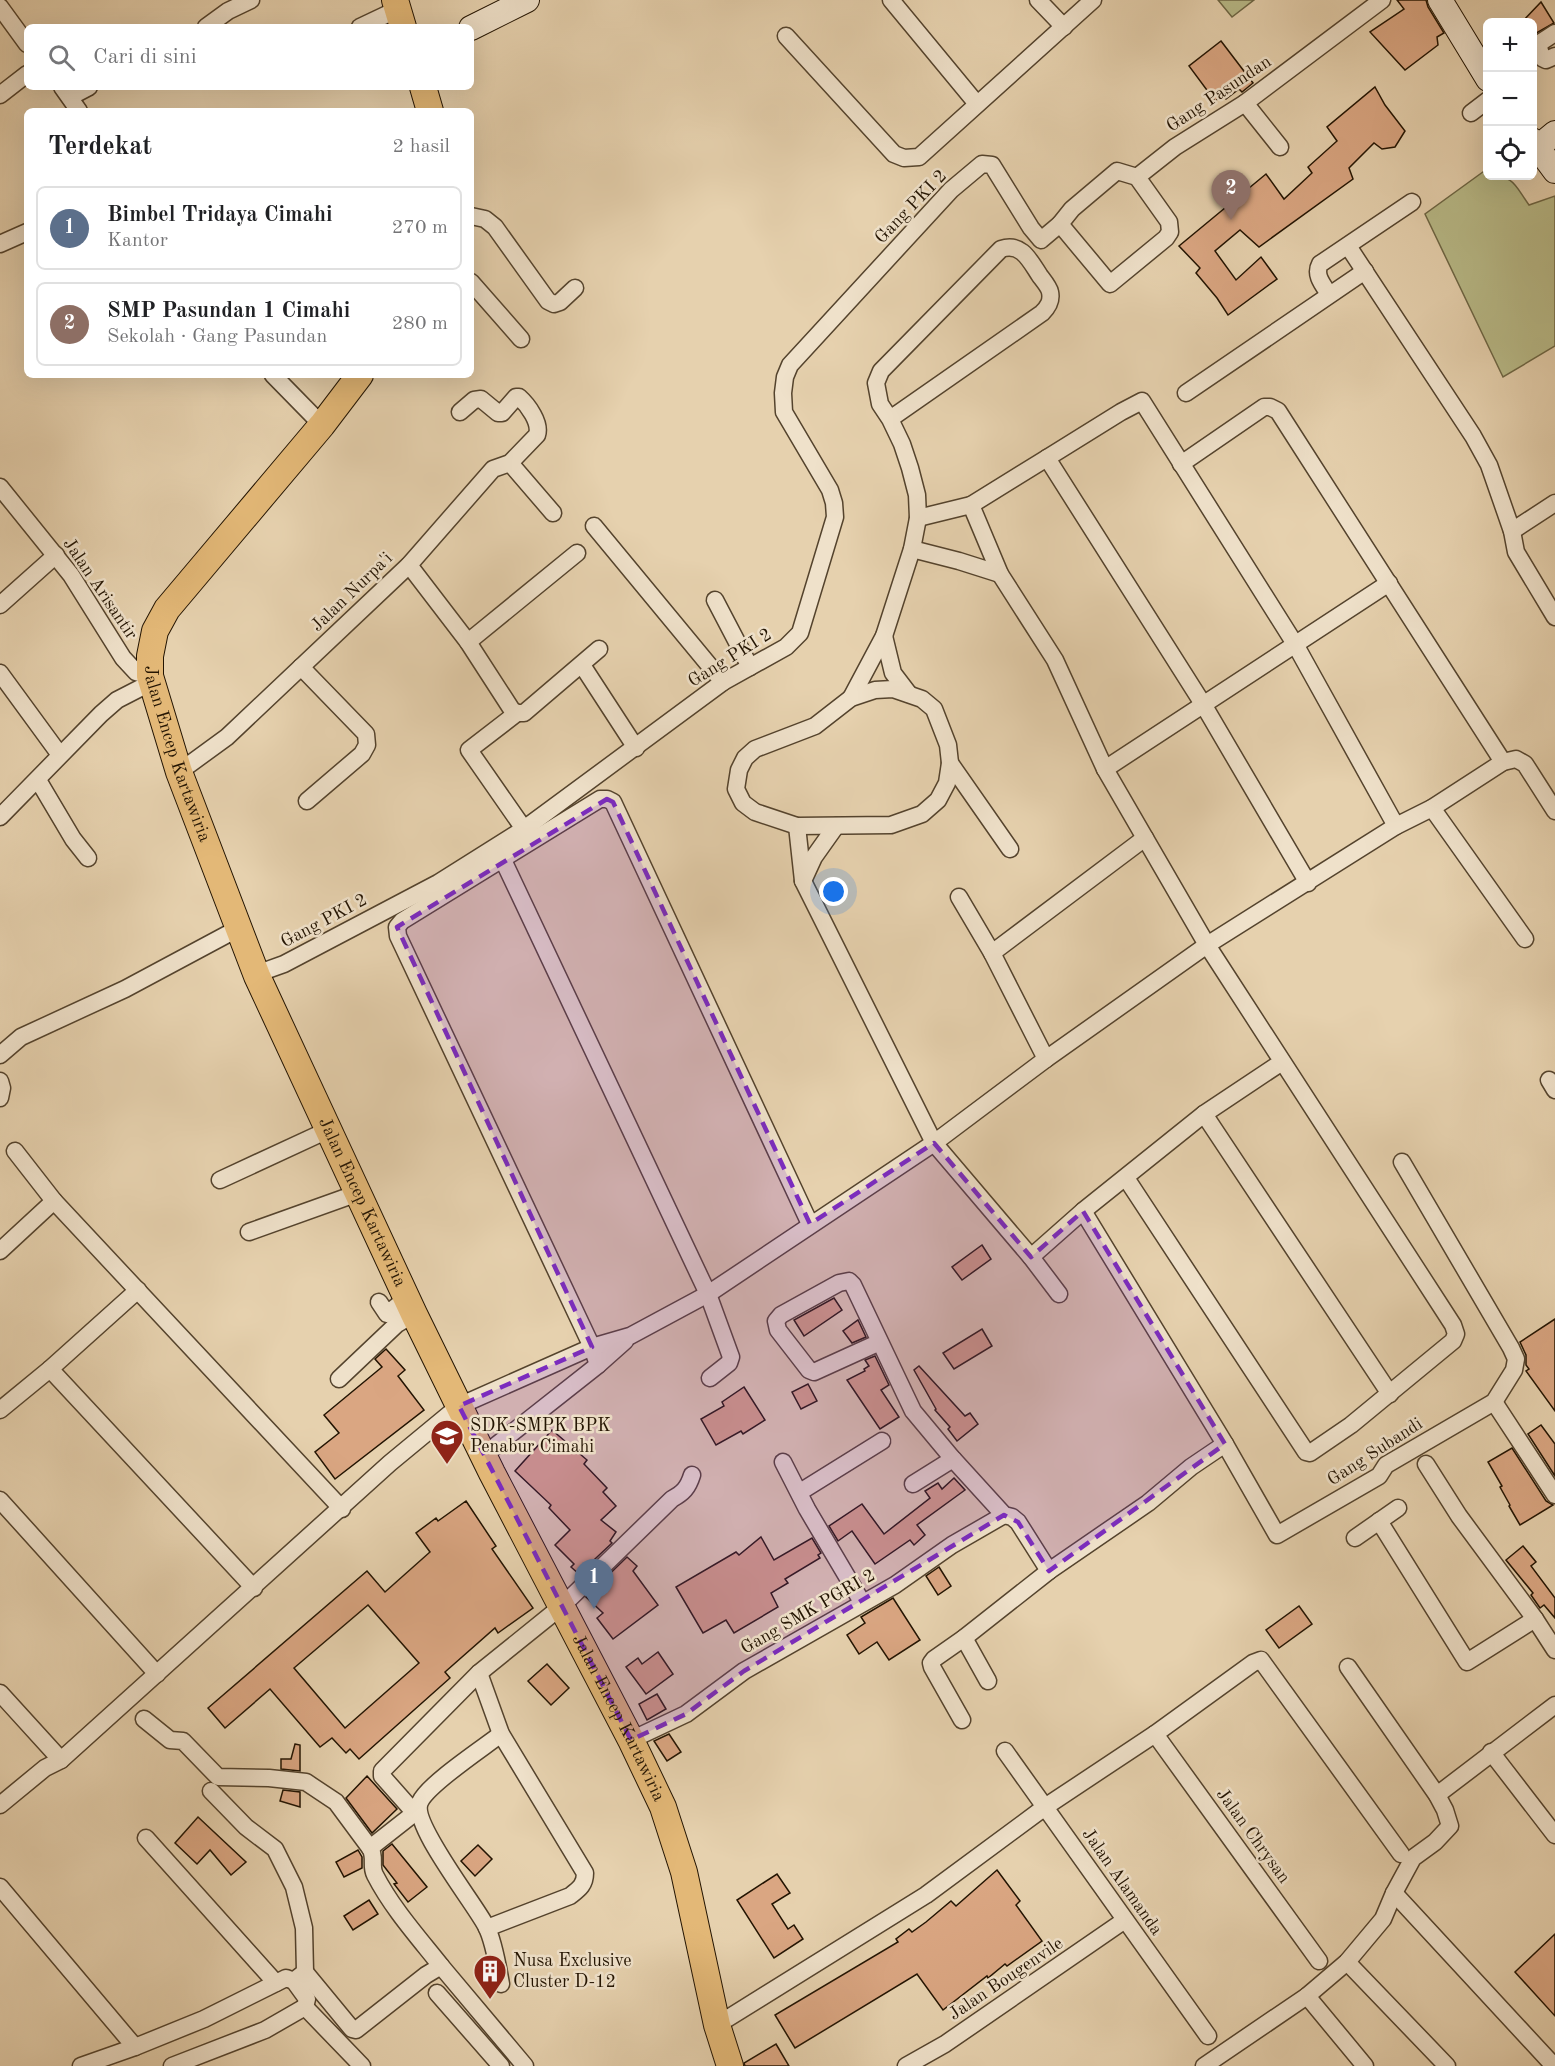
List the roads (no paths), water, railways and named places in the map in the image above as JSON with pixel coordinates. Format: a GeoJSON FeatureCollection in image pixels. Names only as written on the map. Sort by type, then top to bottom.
{"type":"FeatureCollection","features":[{"type":"Feature","properties":{"kind":"main road"},"geometry":{"type":"LineString","coordinates":[[474,26],[527,0]]}},
{"type":"Feature","properties":{"kind":"main road"},"geometry":{"type":"LineString","coordinates":[[1440,0],[1483,76]]}},
{"type":"Feature","properties":{"kind":"main road"},"geometry":{"type":"LineString","coordinates":[[424,90],[429,108]]}},
{"type":"Feature","properties":{"kind":"main road","name":"Jalan Encep Kartawiria"},"geometry":{"type":"LineString","coordinates":[[358,378],[322,425],[167,609],[155,631],[150,656],[151,679],[179,772],[258,978],[410,1306],[484,1455],[632,1740],[663,1807],[684,1872],[717,2025],[730,2066]]}},
{"type":"Feature","properties":{"kind":"street"},"geometry":{"type":"LineString","coordinates":[[209,24],[224,6],[251,0]]}},
{"type":"Feature","properties":{"kind":"street"},"geometry":{"type":"LineString","coordinates":[[891,0],[977,104]]}},
{"type":"Feature","properties":{"kind":"street"},"geometry":{"type":"LineString","coordinates":[[1038,0],[1064,27]]}},
{"type":"Feature","properties":{"kind":"street"},"geometry":{"type":"LineString","coordinates":[[786,36],[894,154],[904,158],[919,158],[1093,0]]}},
{"type":"Feature","properties":{"kind":"street","name":"Gang Pasundan"},"geometry":{"type":"LineString","coordinates":[[1137,177],[1175,147],[1245,103],[1382,0]]}},
{"type":"Feature","properties":{"kind":"street"},"geometry":{"type":"LineString","coordinates":[[0,7],[24,40]]}},
{"type":"Feature","properties":{"kind":"street"},"geometry":{"type":"LineString","coordinates":[[368,24],[399,12]]}},
{"type":"Feature","properties":{"kind":"street"},"geometry":{"type":"LineString","coordinates":[[1537,45],[1555,33]]}},
{"type":"Feature","properties":{"kind":"street"},"geometry":{"type":"LineString","coordinates":[[1537,49],[1546,60],[1555,56]]}},
{"type":"Feature","properties":{"kind":"street"},"geometry":{"type":"LineString","coordinates":[[0,95],[24,76]]}},
{"type":"Feature","properties":{"kind":"street"},"geometry":{"type":"LineString","coordinates":[[70,98],[84,90]]}},
{"type":"Feature","properties":{"kind":"street"},"geometry":{"type":"LineString","coordinates":[[1471,113],[1483,90]]}},
{"type":"Feature","properties":{"kind":"street"},"geometry":{"type":"LineString","coordinates":[[1245,103],[1280,147]]}},
{"type":"Feature","properties":{"kind":"street","name":"Gang PKI 2"},"geometry":{"type":"LineString","coordinates":[[258,978],[438,883],[524,829],[723,682],[786,647],[800,633],[835,517],[830,490],[784,412],[785,377],[790,365],[951,190],[982,164],[992,165],[1031,228],[1050,232]]}},
{"type":"Feature","properties":{"kind":"street"},"geometry":{"type":"LineString","coordinates":[[1117,171],[1137,177],[1169,222],[1170,232],[1166,238],[1110,284],[1050,232],[1072,209],[1117,171]]}},
{"type":"Feature","properties":{"kind":"street"},"geometry":{"type":"LineString","coordinates":[[1329,294],[1318,275],[1317,270],[1320,264],[1413,201]]}},
{"type":"Feature","properties":{"kind":"street"},"geometry":{"type":"LineString","coordinates":[[474,217],[485,219],[495,227],[548,301],[554,304],[560,302],[575,288]]}},
{"type":"Feature","properties":{"kind":"street"},"geometry":{"type":"LineString","coordinates":[[0,244],[24,233]]}},
{"type":"Feature","properties":{"kind":"street"},"geometry":{"type":"LineString","coordinates":[[1348,246],[1473,436],[1489,465],[1512,531],[1516,552],[1555,617]]}},
{"type":"Feature","properties":{"kind":"street"},"geometry":{"type":"LineString","coordinates":[[851,698],[884,636],[912,549],[918,518],[917,495],[910,468],[890,419],[880,404],[876,383],[881,371],[1001,249],[1017,248],[1025,254],[1050,291],[1050,304],[1042,313],[890,419]]}},
{"type":"Feature","properties":{"kind":"street"},"geometry":{"type":"LineString","coordinates":[[1186,393],[1365,271]]}},
{"type":"Feature","properties":{"kind":"street"},"geometry":{"type":"LineString","coordinates":[[474,285],[521,339]]}},
{"type":"Feature","properties":{"kind":"street"},"geometry":{"type":"LineString","coordinates":[[276,378],[322,425]]}},
{"type":"Feature","properties":{"kind":"street","name":"Jalan Nurpa'i"},"geometry":{"type":"LineString","coordinates":[[179,772],[227,737],[409,565],[493,469],[510,463],[539,430],[537,423],[519,397],[516,397],[502,413],[498,413],[481,399],[474,400],[460,412]]}},
{"type":"Feature","properties":{"kind":"street"},"geometry":{"type":"LineString","coordinates":[[918,518],[971,505],[1142,400],[1294,644],[1396,826]]}},
{"type":"Feature","properties":{"kind":"street"},"geometry":{"type":"LineString","coordinates":[[1181,464],[1264,407],[1278,411],[1503,762]]}},
{"type":"Feature","properties":{"kind":"street"},"geometry":{"type":"LineString","coordinates":[[1047,458],[1203,704],[1308,883]]}},
{"type":"Feature","properties":{"kind":"street"},"geometry":{"type":"LineString","coordinates":[[510,463],[553,513]]}},
{"type":"Feature","properties":{"kind":"street","name":"Jalan Arisantir"},"geometry":{"type":"LineString","coordinates":[[0,488],[71,575],[123,658],[136,672],[151,679]]}},
{"type":"Feature","properties":{"kind":"street"},"geometry":{"type":"LineString","coordinates":[[1512,531],[1555,503]]}},
{"type":"Feature","properties":{"kind":"street"},"geometry":{"type":"LineString","coordinates":[[971,505],[1000,574],[1055,660],[1105,769],[1207,945],[1453,1325],[1455,1334],[1453,1341],[1351,1425],[1310,1453],[1303,1450],[1126,1178]]}},
{"type":"Feature","properties":{"kind":"street"},"geometry":{"type":"LineString","coordinates":[[594,526],[723,682]]}},
{"type":"Feature","properties":{"kind":"street"},"geometry":{"type":"LineString","coordinates":[[912,549],[1000,574]]}},
{"type":"Feature","properties":{"kind":"street"},"geometry":{"type":"LineString","coordinates":[[468,642],[577,554]]}},
{"type":"Feature","properties":{"kind":"street"},"geometry":{"type":"LineString","coordinates":[[0,605],[56,555]]}},
{"type":"Feature","properties":{"kind":"street"},"geometry":{"type":"LineString","coordinates":[[409,565],[468,642],[512,710],[517,713],[524,713],[599,649]]}},
{"type":"Feature","properties":{"kind":"street"},"geometry":{"type":"LineString","coordinates":[[1105,769],[1389,583]]}},
{"type":"Feature","properties":{"kind":"street"},"geometry":{"type":"LineString","coordinates":[[715,600],[750,667]]}},
{"type":"Feature","properties":{"kind":"street"},"geometry":{"type":"LineString","coordinates":[[884,636],[893,672],[909,694]]}},
{"type":"Feature","properties":{"kind":"street"},"geometry":{"type":"LineString","coordinates":[[582,665],[636,747]]}},
{"type":"Feature","properties":{"kind":"street"},"geometry":{"type":"LineString","coordinates":[[301,667],[366,734],[367,744],[362,754],[307,801]]}},
{"type":"Feature","properties":{"kind":"street"},"geometry":{"type":"LineString","coordinates":[[0,673],[60,755]]}},
{"type":"Feature","properties":{"kind":"street"},"geometry":{"type":"LineString","coordinates":[[0,817],[117,700],[151,679]]}},
{"type":"Feature","properties":{"kind":"street"},"geometry":{"type":"LineString","coordinates":[[894,689],[921,699],[934,709],[948,745],[950,763],[947,783],[938,800],[922,814],[891,825],[836,826],[798,826],[755,812],[743,803],[736,789],[745,758],[755,749],[815,726],[851,698],[875,690],[894,689]]}},
{"type":"Feature","properties":{"kind":"street"},"geometry":{"type":"LineString","coordinates":[[517,713],[469,750],[524,829]]}},
{"type":"Feature","properties":{"kind":"street"},"geometry":{"type":"LineString","coordinates":[[0,1805],[45,1768],[61,1760],[342,1509],[390,1463],[459,1406],[592,1347],[630,1336],[708,1294],[934,1143],[1046,1059],[1207,945],[1396,826],[1432,808],[1503,762],[1516,759],[1525,764],[1555,811]]}},
{"type":"Feature","properties":{"kind":"street"},"geometry":{"type":"LineString","coordinates":[[950,763],[1010,849]]}},
{"type":"Feature","properties":{"kind":"street"},"geometry":{"type":"LineString","coordinates":[[38,780],[73,839],[88,858]]}},
{"type":"Feature","properties":{"kind":"street"},"geometry":{"type":"LineString","coordinates":[[598,1365],[592,1347],[398,936],[397,927],[402,921],[600,800],[607,799],[613,802],[810,1224]]}},
{"type":"Feature","properties":{"kind":"street"},"geometry":{"type":"LineString","coordinates":[[1432,808],[1524,939]]}},
{"type":"Feature","properties":{"kind":"street"},"geometry":{"type":"LineString","coordinates":[[798,826],[803,881],[934,1143],[1031,1257],[1059,1294]]}},
{"type":"Feature","properties":{"kind":"street"},"geometry":{"type":"LineString","coordinates":[[803,881],[814,857],[836,826]]}},
{"type":"Feature","properties":{"kind":"street"},"geometry":{"type":"LineString","coordinates":[[992,953],[1145,838]]}},
{"type":"Feature","properties":{"kind":"street"},"geometry":{"type":"LineString","coordinates":[[503,860],[708,1294],[731,1357],[729,1363],[710,1378]]}},
{"type":"Feature","properties":{"kind":"street"},"geometry":{"type":"LineString","coordinates":[[959,897],[992,953],[1046,1059]]}},
{"type":"Feature","properties":{"kind":"street"},"geometry":{"type":"LineString","coordinates":[[0,1055],[21,1037],[125,989],[239,928]]}},
{"type":"Feature","properties":{"kind":"street"},"geometry":{"type":"LineString","coordinates":[[1031,1257],[1204,1114],[1282,1062]]}},
{"type":"Feature","properties":{"kind":"street"},"geometry":{"type":"LineString","coordinates":[[0,1081],[2,1088],[0,1098]]}},
{"type":"Feature","properties":{"kind":"street"},"geometry":{"type":"LineString","coordinates":[[1204,1114],[1390,1394]]}},
{"type":"Feature","properties":{"kind":"street"},"geometry":{"type":"LineString","coordinates":[[220,1180],[328,1130]]}},
{"type":"Feature","properties":{"kind":"street"},"geometry":{"type":"LineString","coordinates":[[15,1151],[54,1201],[342,1509]]}},
{"type":"Feature","properties":{"kind":"street"},"geometry":{"type":"LineString","coordinates":[[1402,1162],[1516,1359],[1514,1370],[1494,1402],[1555,1495]]}},
{"type":"Feature","properties":{"kind":"street"},"geometry":{"type":"LineString","coordinates":[[249,1232],[358,1193]]}},
{"type":"Feature","properties":{"kind":"street"},"geometry":{"type":"LineString","coordinates":[[0,1251],[54,1201]]}},
{"type":"Feature","properties":{"kind":"street"},"geometry":{"type":"LineString","coordinates":[[962,1720],[931,1663],[934,1659],[1049,1571],[1148,1503],[1191,1467],[1225,1444],[1083,1212]]}},
{"type":"Feature","properties":{"kind":"street"},"geometry":{"type":"LineString","coordinates":[[880,1342],[814,1372],[809,1370],[777,1330],[776,1321],[781,1315],[839,1283],[849,1281],[853,1285],[913,1411],[1004,1515],[1018,1522],[1049,1571]]}},
{"type":"Feature","properties":{"kind":"street"},"geometry":{"type":"LineString","coordinates":[[0,1410],[50,1369],[138,1290]]}},
{"type":"Feature","properties":{"kind":"street"},"geometry":{"type":"LineString","coordinates":[[379,1302],[387,1314],[410,1306]]}},
{"type":"Feature","properties":{"kind":"street"},"geometry":{"type":"LineString","coordinates":[[339,1379],[397,1324],[410,1306]]}},
{"type":"Feature","properties":{"kind":"street"},"geometry":{"type":"LineString","coordinates":[[484,1455],[598,1365],[630,1336]]}},
{"type":"Feature","properties":{"kind":"street"},"geometry":{"type":"LineString","coordinates":[[50,1369],[254,1588]]}},
{"type":"Feature","properties":{"kind":"street","name":"Gang Subandi"},"geometry":{"type":"LineString","coordinates":[[1225,1444],[1277,1535],[1379,1476],[1386,1465],[1494,1402]]}},
{"type":"Feature","properties":{"kind":"street"},"geometry":{"type":"LineString","coordinates":[[800,1492],[882,1441]]}},
{"type":"Feature","properties":{"kind":"street"},"geometry":{"type":"LineString","coordinates":[[913,1484],[953,1459]]}},
{"type":"Feature","properties":{"kind":"street"},"geometry":{"type":"LineString","coordinates":[[783,1462],[807,1509],[862,1602]]}},
{"type":"Feature","properties":{"kind":"street"},"geometry":{"type":"LineString","coordinates":[[1426,1464],[1459,1516],[1555,1650]]}},
{"type":"Feature","properties":{"kind":"street"},"geometry":{"type":"LineString","coordinates":[[370,1848],[412,1815],[413,1811],[382,1776],[382,1771],[479,1673],[562,1605],[672,1499],[682,1494],[689,1485],[692,1475]]}},
{"type":"Feature","properties":{"kind":"street"},"geometry":{"type":"LineString","coordinates":[[0,1500],[157,1674]]}},
{"type":"Feature","properties":{"kind":"street"},"geometry":{"type":"LineString","coordinates":[[1355,1538],[1398,1508]]}},
{"type":"Feature","properties":{"kind":"street","name":"Gang SMK PGRI 2"},"geometry":{"type":"LineString","coordinates":[[632,1740],[686,1714],[744,1671],[895,1585],[952,1545],[1004,1515]]}},
{"type":"Feature","properties":{"kind":"street"},"geometry":{"type":"LineString","coordinates":[[1379,1521],[1467,1662],[1535,1620]]}},
{"type":"Feature","properties":{"kind":"street"},"geometry":{"type":"LineString","coordinates":[[964,1638],[988,1681]]}},
{"type":"Feature","properties":{"kind":"street"},"geometry":{"type":"LineString","coordinates":[[717,2025],[926,1895],[1045,1807],[1261,1660],[1401,1854]]}},
{"type":"Feature","properties":{"kind":"street"},"geometry":{"type":"LineString","coordinates":[[1204,2066],[1307,1996],[1347,1962],[1383,1919],[1413,1858],[1435,1842],[1450,1826],[1437,1795],[1348,1667]]}},
{"type":"Feature","properties":{"kind":"street"},"geometry":{"type":"LineString","coordinates":[[479,1673],[501,1734],[585,1873],[585,1881],[580,1889],[570,1896],[487,1928]]}},
{"type":"Feature","properties":{"kind":"street"},"geometry":{"type":"LineString","coordinates":[[0,1694],[61,1760]]}},
{"type":"Feature","properties":{"kind":"street"},"geometry":{"type":"LineString","coordinates":[[1437,1795],[1491,1752],[1555,1706]]}},
{"type":"Feature","properties":{"kind":"street"},"geometry":{"type":"LineString","coordinates":[[144,1719],[170,1740],[183,1741],[218,1778],[269,1778],[306,1782],[336,1802],[374,1854],[373,1872],[399,1913],[525,2066]]}},
{"type":"Feature","properties":{"kind":"street"},"geometry":{"type":"LineString","coordinates":[[501,1734],[442,1779],[421,1800],[418,1807],[429,1838],[487,1928],[501,1984]]}},
{"type":"Feature","properties":{"kind":"street","name":"Jalan Chrysan"},"geometry":{"type":"LineString","coordinates":[[1155,1734],[1319,1961]]}},
{"type":"Feature","properties":{"kind":"street","name":"Jalan Alamanda"},"geometry":{"type":"LineString","coordinates":[[1005,1751],[1208,2036]]}},
{"type":"Feature","properties":{"kind":"street"},"geometry":{"type":"LineString","coordinates":[[1491,1752],[1555,1835]]}},
{"type":"Feature","properties":{"kind":"street"},"geometry":{"type":"LineString","coordinates":[[172,2066],[205,2061],[305,2007],[307,1999],[300,1977],[304,1929],[294,1887],[275,1849],[246,1827],[211,1791]]}},
{"type":"Feature","properties":{"kind":"street"},"geometry":{"type":"LineString","coordinates":[[146,1838],[276,1983]]}},
{"type":"Feature","properties":{"kind":"street"},"geometry":{"type":"LineString","coordinates":[[0,1887],[135,2047]]}},
{"type":"Feature","properties":{"kind":"street"},"geometry":{"type":"LineString","coordinates":[[1394,1893],[1554,2066]]}},
{"type":"Feature","properties":{"kind":"street","name":"Jalan Bougenvile"},"geometry":{"type":"LineString","coordinates":[[906,2066],[945,2044],[1125,1920]]}},
{"type":"Feature","properties":{"kind":"street"},"geometry":{"type":"LineString","coordinates":[[1347,1962],[1447,2066]]}},
{"type":"Feature","properties":{"kind":"street"},"geometry":{"type":"LineString","coordinates":[[81,2066],[204,2019],[286,1978],[300,1977],[352,2029],[356,2030],[426,1975],[441,1966]]}},
{"type":"Feature","properties":{"kind":"street"},"geometry":{"type":"LineString","coordinates":[[437,1993],[501,2066]]}},
{"type":"Feature","properties":{"kind":"street"},"geometry":{"type":"LineString","coordinates":[[1307,1996],[1365,2066]]}},
{"type":"Feature","properties":{"kind":"street"},"geometry":{"type":"LineString","coordinates":[[305,2007],[362,2066]]}},
{"type":"Feature","properties":{"kind":"place","name":"SMP Pasundan 1 Cimahi"},"geometry":{"type":"Point","coordinates":[1231,220]}},
{"type":"Feature","properties":{"kind":"place","name":"SDK-SMPK BPK Penabur Cimahi"},"geometry":{"type":"Point","coordinates":[447,1465]}},
{"type":"Feature","properties":{"kind":"place","name":"Bimbel Tridaya Cimahi"},"geometry":{"type":"Point","coordinates":[594,1609]}},
{"type":"Feature","properties":{"kind":"place","name":"Nusa Exclusive Cluster D-12"},"geometry":{"type":"Point","coordinates":[490,2000]}}]}
